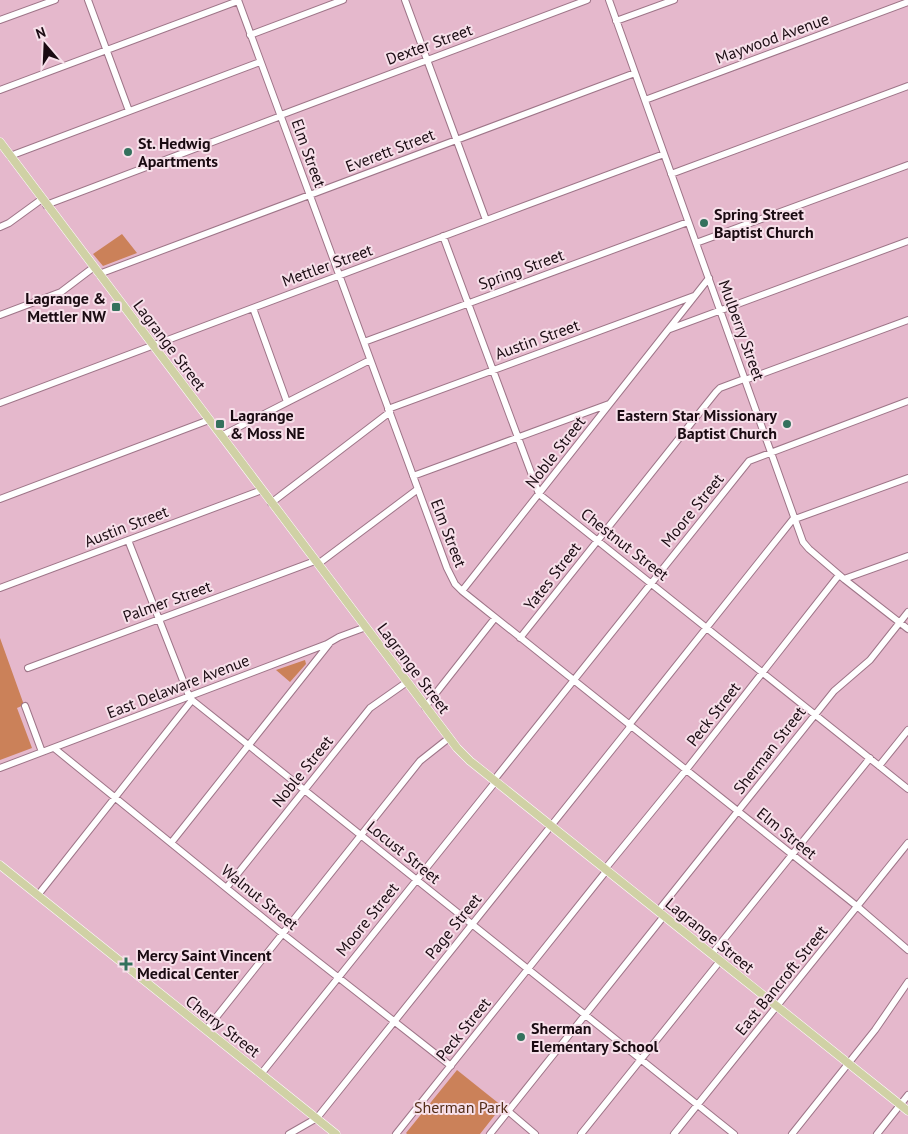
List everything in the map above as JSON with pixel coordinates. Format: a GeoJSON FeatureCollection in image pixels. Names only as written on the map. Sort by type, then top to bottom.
{"type":"FeatureCollection","features":[{"type":"Feature","properties":{"kind":"main road","name":"Lagrange Street"},"geometry":{"type":"LineString","coordinates":[[0,142],[425,707],[465,757],[908,1111]]}},
{"type":"Feature","properties":{"kind":"main road","name":"Cherry Street"},"geometry":{"type":"LineString","coordinates":[[0,865],[336,1134]]}},
{"type":"Feature","properties":{"kind":"street"},"geometry":{"type":"LineString","coordinates":[[0,20],[55,0]]}},
{"type":"Feature","properties":{"kind":"street"},"geometry":{"type":"LineString","coordinates":[[88,0],[129,111]]}},
{"type":"Feature","properties":{"kind":"street"},"geometry":{"type":"LineString","coordinates":[[0,90],[238,0]]}},
{"type":"Feature","properties":{"kind":"street","name":"Elm Street"},"geometry":{"type":"LineString","coordinates":[[238,0],[454,584],[858,907],[908,950]]}},
{"type":"Feature","properties":{"kind":"street"},"geometry":{"type":"LineString","coordinates":[[250,35],[343,0]]}},
{"type":"Feature","properties":{"kind":"street"},"geometry":{"type":"LineString","coordinates":[[405,0],[486,220]]}},
{"type":"Feature","properties":{"kind":"street","name":"Dexter Street"},"geometry":{"type":"LineString","coordinates":[[0,228],[44,202],[587,0]]}},
{"type":"Feature","properties":{"kind":"street","name":"Mulberry Street"},"geometry":{"type":"LineString","coordinates":[[609,0],[795,519],[807,547],[842,577],[908,628]]}},
{"type":"Feature","properties":{"kind":"street"},"geometry":{"type":"LineString","coordinates":[[616,21],[674,0]]}},
{"type":"Feature","properties":{"kind":"street","name":"Maywood Avenue"},"geometry":{"type":"LineString","coordinates":[[645,100],[908,2]]}},
{"type":"Feature","properties":{"kind":"street"},"geometry":{"type":"LineString","coordinates":[[10,156],[260,62]]}},
{"type":"Feature","properties":{"kind":"street","name":"Everett Street"},"geometry":{"type":"LineString","coordinates":[[0,315],[61,292],[97,271],[310,196],[635,73]]}},
{"type":"Feature","properties":{"kind":"street"},"geometry":{"type":"LineString","coordinates":[[671,174],[908,86]]}},
{"type":"Feature","properties":{"kind":"street","name":"Mettler Street"},"geometry":{"type":"LineString","coordinates":[[0,403],[664,154]]}},
{"type":"Feature","properties":{"kind":"street"},"geometry":{"type":"LineString","coordinates":[[696,244],[908,165]]}},
{"type":"Feature","properties":{"kind":"street","name":"Spring Street"},"geometry":{"type":"LineString","coordinates":[[364,342],[688,222]]}},
{"type":"Feature","properties":{"kind":"street"},"geometry":{"type":"LineString","coordinates":[[443,236],[539,494]]}},
{"type":"Feature","properties":{"kind":"street"},"geometry":{"type":"LineString","coordinates":[[669,329],[908,241]]}},
{"type":"Feature","properties":{"kind":"street","name":"Noble Street"},"geometry":{"type":"LineString","coordinates":[[462,591],[709,278]]}},
{"type":"Feature","properties":{"kind":"street","name":"Austin Street"},"geometry":{"type":"LineString","coordinates":[[271,503],[389,410],[696,295]]}},
{"type":"Feature","properties":{"kind":"street"},"geometry":{"type":"LineString","coordinates":[[253,308],[288,402]]}},
{"type":"Feature","properties":{"kind":"street","name":"Yates Street"},"geometry":{"type":"LineString","coordinates":[[520,638],[720,388],[908,320]]}},
{"type":"Feature","properties":{"kind":"street"},"geometry":{"type":"LineString","coordinates":[[221,436],[370,360]]}},
{"type":"Feature","properties":{"kind":"street","name":"Moore Street"},"geometry":{"type":"LineString","coordinates":[[261,1074],[749,461],[908,401]]}},
{"type":"Feature","properties":{"kind":"street"},"geometry":{"type":"LineString","coordinates":[[413,476],[611,403]]}},
{"type":"Feature","properties":{"kind":"street"},"geometry":{"type":"LineString","coordinates":[[0,499],[210,420]]}},
{"type":"Feature","properties":{"kind":"street"},"geometry":{"type":"LineString","coordinates":[[795,519],[908,478]]}},
{"type":"Feature","properties":{"kind":"street","name":"Palmer Street"},"geometry":{"type":"LineString","coordinates":[[28,668],[317,562],[418,489]]}},
{"type":"Feature","properties":{"kind":"street","name":"Austin Street"},"geometry":{"type":"LineString","coordinates":[[0,588],[262,490]]}},
{"type":"Feature","properties":{"kind":"street","name":"Chestnut Street"},"geometry":{"type":"LineString","coordinates":[[539,494],[908,789]]}},
{"type":"Feature","properties":{"kind":"street","name":"Page Street"},"geometry":{"type":"LineString","coordinates":[[289,1134],[317,1118],[552,826],[630,725],[795,519]]}},
{"type":"Feature","properties":{"kind":"street","name":"Locust Street"},"geometry":{"type":"LineString","coordinates":[[128,540],[190,698],[734,1134]]}},
{"type":"Feature","properties":{"kind":"street"},"geometry":{"type":"LineString","coordinates":[[842,577],[908,556]]}},
{"type":"Feature","properties":{"kind":"street","name":"Peck Street"},"geometry":{"type":"LineString","coordinates":[[396,1134],[762,673],[842,577]]}},
{"type":"Feature","properties":{"kind":"street","name":"Sherman Street"},"geometry":{"type":"LineString","coordinates":[[490,1134],[585,1014],[815,714],[834,691],[870,660],[908,612]]}},
{"type":"Feature","properties":{"kind":"street"},"geometry":{"type":"LineString","coordinates":[[425,707],[495,618]]}},
{"type":"Feature","properties":{"kind":"street","name":"East Delaware Avenue"},"geometry":{"type":"LineString","coordinates":[[0,768],[190,698],[366,627]]}},
{"type":"Feature","properties":{"kind":"street"},"geometry":{"type":"LineString","coordinates":[[171,843],[331,642]]}},
{"type":"Feature","properties":{"kind":"street","name":"Noble Street"},"geometry":{"type":"LineString","coordinates":[[226,887],[370,708],[407,682]]}},
{"type":"Feature","properties":{"kind":"street"},"geometry":{"type":"LineString","coordinates":[[38,895],[190,698]]}},
{"type":"Feature","properties":{"kind":"street"},"geometry":{"type":"LineString","coordinates":[[25,706],[42,752]]}},
{"type":"Feature","properties":{"kind":"street"},"geometry":{"type":"LineString","coordinates":[[879,766],[908,730]]}},
{"type":"Feature","properties":{"kind":"street"},"geometry":{"type":"LineString","coordinates":[[206,1030],[420,761],[449,738]]}},
{"type":"Feature","properties":{"kind":"street","name":"Walnut Street"},"geometry":{"type":"LineString","coordinates":[[54,748],[283,934],[450,1066]]}},
{"type":"Feature","properties":{"kind":"street"},"geometry":{"type":"LineString","coordinates":[[712,954],[870,758]]}},
{"type":"Feature","properties":{"kind":"street","name":"East Bancroft Street"},"geometry":{"type":"LineString","coordinates":[[674,1134],[908,843]]}},
{"type":"Feature","properties":{"kind":"street"},"geometry":{"type":"LineString","coordinates":[[581,1134],[720,961]]}},
{"type":"Feature","properties":{"kind":"street"},"geometry":{"type":"LineString","coordinates":[[792,1134],[875,1030],[908,982]]}},
{"type":"Feature","properties":{"kind":"street"},"geometry":{"type":"LineString","coordinates":[[877,1134],[908,1095]]}},
{"type":"Feature","properties":{"kind":"street"},"geometry":{"type":"LineString","coordinates":[[508,1111],[535,1134]]}},
{"type":"Feature","properties":{"kind":"green space"},"geometry":{"type":"Polygon","coordinates":[[[122,234],[137,253],[103,266],[93,254],[122,234]]]}},
{"type":"Feature","properties":{"kind":"green space"},"geometry":{"type":"Polygon","coordinates":[[[0,638],[24,705],[17,708],[32,748],[0,760],[0,638]]]}},
{"type":"Feature","properties":{"kind":"green space"},"geometry":{"type":"Polygon","coordinates":[[[305,660],[306,664],[290,682],[276,670],[305,660]]]}},
{"type":"Feature","properties":{"kind":"green space","name":"Sherman Park"},"geometry":{"type":"Polygon","coordinates":[[[457,1070],[502,1106],[480,1134],[407,1134],[406,1133],[457,1070]]]}},
{"type":"Feature","properties":{"kind":"place","name":"St. Hedwig Apartments"},"geometry":{"type":"Point","coordinates":[128,152]}},
{"type":"Feature","properties":{"kind":"place","name":"Spring Street Baptist Church"},"geometry":{"type":"Point","coordinates":[704,223]}},
{"type":"Feature","properties":{"kind":"place","name":"Lagrange & Mettler NW"},"geometry":{"type":"Point","coordinates":[116,307]}},
{"type":"Feature","properties":{"kind":"place","name":"Lagrange & Moss NE"},"geometry":{"type":"Point","coordinates":[220,424]}},
{"type":"Feature","properties":{"kind":"place","name":"Eastern Star Missionary Baptist Church"},"geometry":{"type":"Point","coordinates":[787,424]}},
{"type":"Feature","properties":{"kind":"place","name":"Mercy Saint Vincent Medical Center"},"geometry":{"type":"Point","coordinates":[126,964]}},
{"type":"Feature","properties":{"kind":"place","name":"Sherman Elementary School"},"geometry":{"type":"Point","coordinates":[521,1037]}}]}
